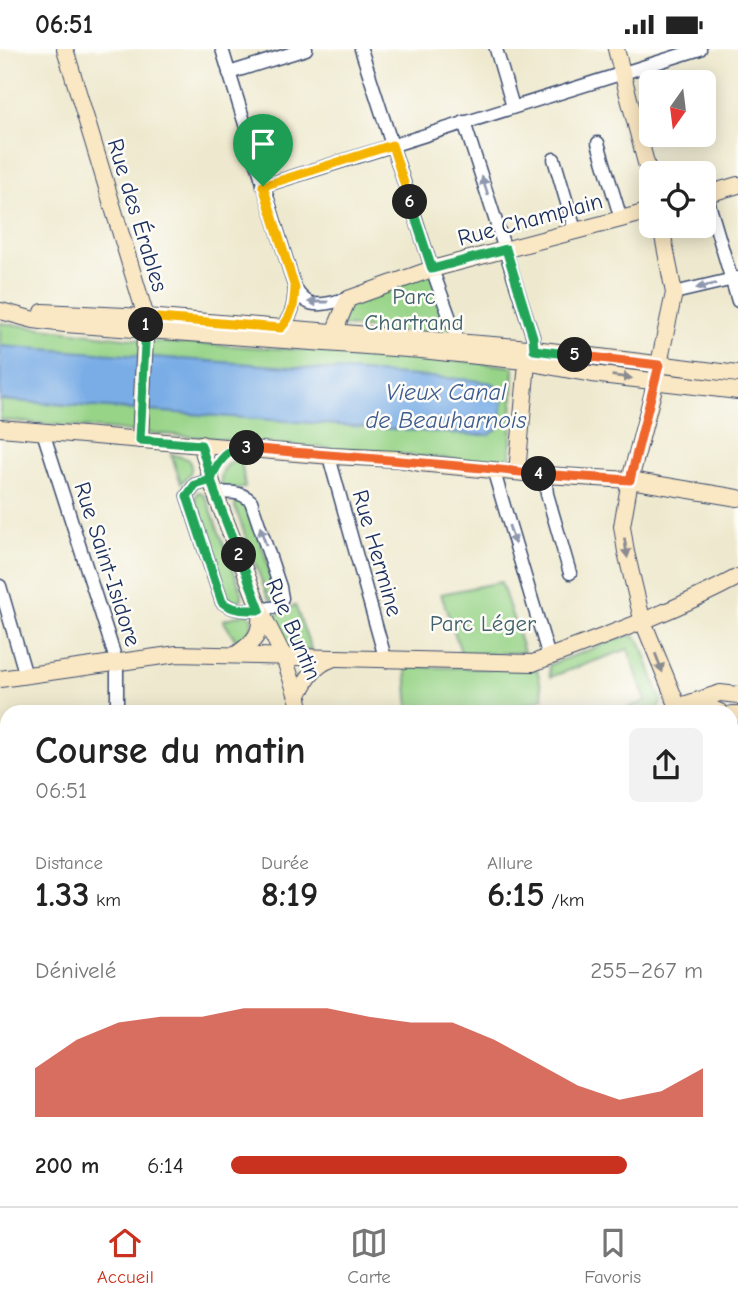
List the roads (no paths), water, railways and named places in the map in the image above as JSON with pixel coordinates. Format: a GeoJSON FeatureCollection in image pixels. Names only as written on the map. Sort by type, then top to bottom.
{"type":"FeatureCollection","features":[{"type":"Feature","properties":{"kind":"street","name":"Rue des Érables"},"geometry":{"type":"LineString","coordinates":[[65,49],[146,324],[140,440]]}},
{"type":"Feature","properties":{"kind":"street"},"geometry":{"type":"LineString","coordinates":[[222,49],[300,298],[308,304],[348,299]]}},
{"type":"Feature","properties":{"kind":"street"},"geometry":{"type":"LineString","coordinates":[[229,73],[306,49]]}},
{"type":"Feature","properties":{"kind":"street"},"geometry":{"type":"LineString","coordinates":[[361,49],[432,269],[459,343]]}},
{"type":"Feature","properties":{"kind":"street"},"geometry":{"type":"LineString","coordinates":[[496,49],[513,107]]}},
{"type":"Feature","properties":{"kind":"street"},"geometry":{"type":"LineString","coordinates":[[616,49],[646,161]]}},
{"type":"Feature","properties":{"kind":"street"},"geometry":{"type":"LineString","coordinates":[[263,186],[700,49]]}},
{"type":"Feature","properties":{"kind":"street"},"geometry":{"type":"LineString","coordinates":[[464,122],[533,337],[517,472]]}},
{"type":"Feature","properties":{"kind":"street"},"geometry":{"type":"LineString","coordinates":[[598,143],[621,219]]}},
{"type":"Feature","properties":{"kind":"street"},"geometry":{"type":"LineString","coordinates":[[554,159],[575,230]]}},
{"type":"Feature","properties":{"kind":"street"},"geometry":{"type":"LineString","coordinates":[[716,192],[738,185]]}},
{"type":"Feature","properties":{"kind":"street","name":"Rue Champlain"},"geometry":{"type":"LineString","coordinates":[[348,299],[432,269],[639,214]]}},
{"type":"Feature","properties":{"kind":"street"},"geometry":{"type":"LineString","coordinates":[[716,226],[735,279],[738,301]]}},
{"type":"Feature","properties":{"kind":"street"},"geometry":{"type":"LineString","coordinates":[[663,238],[674,293],[630,480],[622,526],[642,619],[676,705]]}},
{"type":"Feature","properties":{"kind":"street"},"geometry":{"type":"LineString","coordinates":[[674,293],[735,279]]}},
{"type":"Feature","properties":{"kind":"street"},"geometry":{"type":"LineString","coordinates":[[281,328],[293,311],[295,288]]}},
{"type":"Feature","properties":{"kind":"street"},"geometry":{"type":"LineString","coordinates":[[335,339],[348,299]]}},
{"type":"Feature","properties":{"kind":"street"},"geometry":{"type":"LineString","coordinates":[[1,309],[335,339],[459,343],[530,356],[657,373],[738,391]]}},
{"type":"Feature","properties":{"kind":"street"},"geometry":{"type":"LineString","coordinates":[[146,324],[281,328],[335,339],[421,350],[530,356]]}},
{"type":"Feature","properties":{"kind":"street"},"geometry":{"type":"LineString","coordinates":[[657,373],[738,374]]}},
{"type":"Feature","properties":{"kind":"street"},"geometry":{"type":"LineString","coordinates":[[0,428],[630,480],[738,498]]}},
{"type":"Feature","properties":{"kind":"street","name":"Rue Saint-Isidore"},"geometry":{"type":"LineString","coordinates":[[43,432],[117,663],[117,705]]}},
{"type":"Feature","properties":{"kind":"street","name":"Rue Buntin"},"geometry":{"type":"LineString","coordinates":[[201,445],[213,487],[260,610],[284,657],[300,705]]}},
{"type":"Feature","properties":{"kind":"street"},"geometry":{"type":"LineString","coordinates":[[213,487],[215,468],[222,457],[237,447]]}},
{"type":"Feature","properties":{"kind":"street","name":"Rue Hermine"},"geometry":{"type":"LineString","coordinates":[[331,456],[386,661]]}},
{"type":"Feature","properties":{"kind":"street"},"geometry":{"type":"LineString","coordinates":[[493,469],[549,657]]}},
{"type":"Feature","properties":{"kind":"street"},"geometry":{"type":"LineString","coordinates":[[545,475],[547,494],[570,573]]}},
{"type":"Feature","properties":{"kind":"street"},"geometry":{"type":"LineString","coordinates":[[195,485],[243,494],[251,501],[282,598],[277,607],[260,610],[226,606],[218,590],[187,496],[195,485]]}},
{"type":"Feature","properties":{"kind":"street"},"geometry":{"type":"LineString","coordinates":[[0,679],[177,654],[533,663],[706,594],[738,577]]}},
{"type":"Feature","properties":{"kind":"street"},"geometry":{"type":"LineString","coordinates":[[0,586],[26,676]]}},
{"type":"Feature","properties":{"kind":"street"},"geometry":{"type":"LineString","coordinates":[[237,654],[251,644],[261,628],[260,610]]}},
{"type":"Feature","properties":{"kind":"street"},"geometry":{"type":"LineString","coordinates":[[300,705],[315,668],[334,659]]}},
{"type":"Feature","properties":{"kind":"street"},"geometry":{"type":"LineString","coordinates":[[690,705],[720,693],[738,695]]}},
{"type":"Feature","properties":{"kind":"water","name":"Vieux Canal de Beauharnois"},"geometry":{"type":"Polygon","coordinates":[[[0,346],[492,383],[504,391],[500,427],[489,435],[474,435],[0,400],[0,346]]]}},
{"type":"Feature","properties":{"kind":"park label","name":"Parc Chartrand"},"geometry":{"type":"Point","coordinates":[414,309]}},
{"type":"Feature","properties":{"kind":"park label","name":"Parc Léger"},"geometry":{"type":"Point","coordinates":[483,623]}}]}
